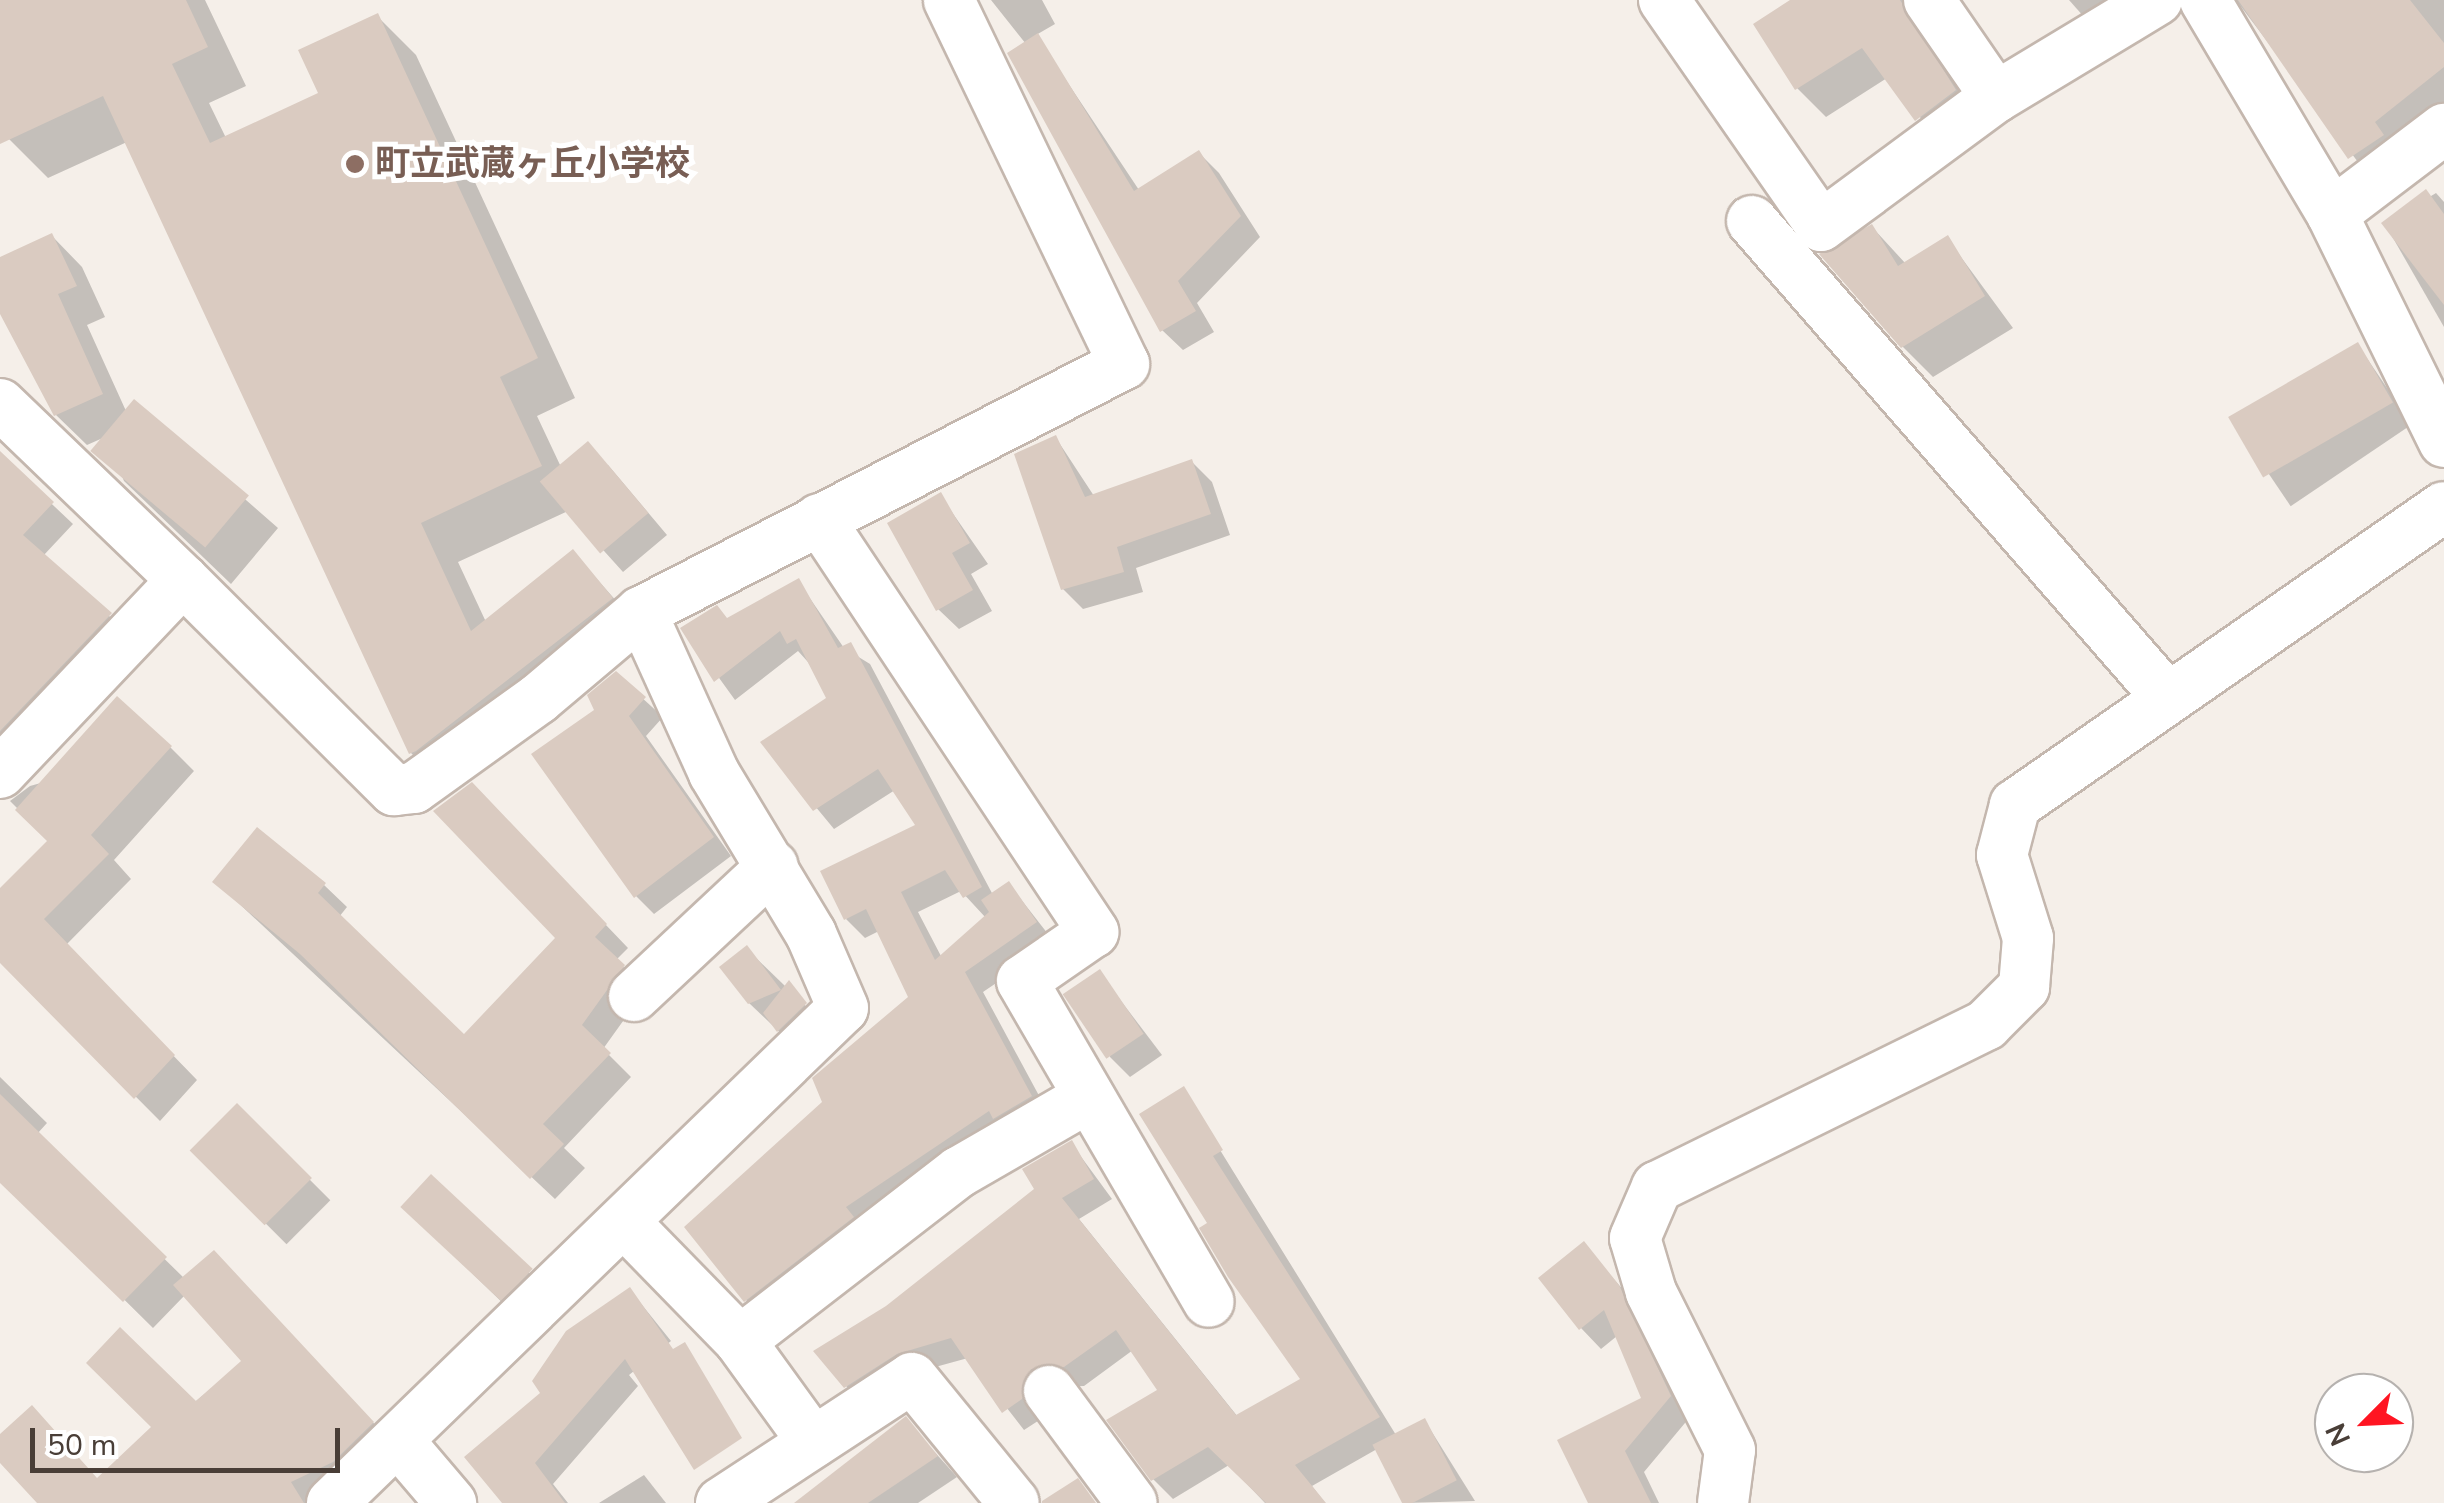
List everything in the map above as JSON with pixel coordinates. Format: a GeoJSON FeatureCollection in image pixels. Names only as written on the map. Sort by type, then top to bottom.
{"type":"FeatureCollection","features":[{"type":"Feature","properties":{"kind":"street"},"geometry":{"type":"LineString","coordinates":[[0,404],[394,790],[414,788],[538,699],[641,612],[1124,364],[948,0]]}},
{"type":"Feature","properties":{"kind":"street"},"geometry":{"type":"LineString","coordinates":[[1664,0],[1821,226],[1996,97],[2157,0]]}},
{"type":"Feature","properties":{"kind":"street"},"geometry":{"type":"LineString","coordinates":[[1928,0],[1996,97]]}},
{"type":"Feature","properties":{"kind":"street"},"geometry":{"type":"LineString","coordinates":[[2205,0],[2332,214],[2444,442]]}},
{"type":"Feature","properties":{"kind":"street"},"geometry":{"type":"LineString","coordinates":[[2332,214],[2444,130]]}},
{"type":"Feature","properties":{"kind":"street"},"geometry":{"type":"LineString","coordinates":[[1752,221],[2166,696]]}},
{"type":"Feature","properties":{"kind":"street"},"geometry":{"type":"LineString","coordinates":[[1737,1496],[1730,1450],[1650,1292],[1636,1238],[1657,1186],[1986,1026],[2024,988],[2028,938],[2002,855],[2016,805],[2166,696],[2444,507]]}},
{"type":"Feature","properties":{"kind":"street"},"geometry":{"type":"LineString","coordinates":[[819,519],[1093,932],[1022,981],[1210,1302]]}},
{"type":"Feature","properties":{"kind":"street"},"geometry":{"type":"LineString","coordinates":[[0,774],[183,580]]}},
{"type":"Feature","properties":{"kind":"street"},"geometry":{"type":"LineString","coordinates":[[332,1503],[400,1443],[843,1008],[773,866],[714,773],[641,612]]}},
{"type":"Feature","properties":{"kind":"street"},"geometry":{"type":"LineString","coordinates":[[634,996],[773,866]]}},
{"type":"Feature","properties":{"kind":"street"},"geometry":{"type":"LineString","coordinates":[[740,1340],[959,1172],[1089,1097]]}},
{"type":"Feature","properties":{"kind":"street"},"geometry":{"type":"LineString","coordinates":[[626,1224],[740,1340],[813,1442]]}},
{"type":"Feature","properties":{"kind":"street"},"geometry":{"type":"LineString","coordinates":[[721,1503],[912,1378],[1014,1503]]}},
{"type":"Feature","properties":{"kind":"street"},"geometry":{"type":"LineString","coordinates":[[1049,1391],[1132,1503]]}},
{"type":"Feature","properties":{"kind":"street"},"geometry":{"type":"LineString","coordinates":[[400,1443],[451,1503]]}},
{"type":"Feature","properties":{"kind":"building"},"geometry":{"type":"Polygon","coordinates":[[[0,0],[186,0],[208,47],[172,64],[210,143],[318,93],[298,50],[378,13],[538,358],[500,377],[542,466],[421,523],[471,631],[573,549],[613,598],[416,751],[409,754],[103,96],[0,144],[0,0]]]}},
{"type":"Feature","properties":{"kind":"building"},"geometry":{"type":"Polygon","coordinates":[[[1790,0],[1900,0],[1956,90],[1915,121],[1862,48],[1795,90],[1753,24],[1790,0]]]}},
{"type":"Feature","properties":{"kind":"building"},"geometry":{"type":"Polygon","coordinates":[[[2238,0],[2410,0],[2444,43],[2444,67],[2375,122],[2384,135],[2348,159],[2238,0]]]}},
{"type":"Feature","properties":{"kind":"building"},"geometry":{"type":"Polygon","coordinates":[[[1038,33],[1134,191],[1199,150],[1241,216],[1178,281],[1196,311],[1160,332],[1007,53],[1038,33]]]}},
{"type":"Feature","properties":{"kind":"building"},"geometry":{"type":"Polygon","coordinates":[[[2426,189],[2444,214],[2444,305],[2381,223],[2426,189]]]}},
{"type":"Feature","properties":{"kind":"building"},"geometry":{"type":"Polygon","coordinates":[[[1872,224],[1898,266],[1948,235],[1985,296],[1901,348],[1819,254],[1872,224]]]}},
{"type":"Feature","properties":{"kind":"building"},"geometry":{"type":"Polygon","coordinates":[[[52,233],[77,286],[58,294],[103,394],[54,416],[0,314],[0,257],[52,233]]]}},
{"type":"Feature","properties":{"kind":"building"},"geometry":{"type":"Polygon","coordinates":[[[2358,342],[2393,403],[2263,478],[2228,417],[2358,342]]]}},
{"type":"Feature","properties":{"kind":"building"},"geometry":{"type":"Polygon","coordinates":[[[134,399],[249,495],[205,548],[90,451],[134,399]]]}},
{"type":"Feature","properties":{"kind":"building"},"geometry":{"type":"Polygon","coordinates":[[[1056,435],[1085,497],[1192,459],[1211,514],[1117,547],[1124,572],[1061,590],[1014,454],[1056,435]]]}},
{"type":"Feature","properties":{"kind":"building"},"geometry":{"type":"Polygon","coordinates":[[[588,441],[648,513],[600,554],[540,481],[588,441]]]}},
{"type":"Feature","properties":{"kind":"building"},"geometry":{"type":"Polygon","coordinates":[[[0,451],[54,502],[23,535],[112,613],[0,731],[0,451]]]}},
{"type":"Feature","properties":{"kind":"building"},"geometry":{"type":"Polygon","coordinates":[[[941,492],[970,543],[952,553],[973,590],[936,611],[887,523],[941,492]]]}},
{"type":"Feature","properties":{"kind":"building"},"geometry":{"type":"Polygon","coordinates":[[[799,578],[838,648],[851,642],[982,887],[963,898],[945,870],[901,892],[935,960],[989,912],[981,900],[1009,881],[1037,922],[965,972],[1032,1096],[993,1119],[989,1111],[846,1207],[854,1217],[744,1302],[684,1227],[822,1102],[812,1078],[908,997],[866,909],[844,920],[820,871],[915,825],[878,769],[813,811],[760,742],[826,698],[796,639],[787,644],[780,631],[714,682],[680,628],[717,605],[727,618],[799,578]]]}},
{"type":"Feature","properties":{"kind":"building"},"geometry":{"type":"Polygon","coordinates":[[[616,671],[646,697],[629,716],[714,837],[634,898],[531,754],[594,710],[587,695],[616,671]]]}},
{"type":"Feature","properties":{"kind":"building"},"geometry":{"type":"Polygon","coordinates":[[[117,696],[172,746],[91,835],[109,854],[44,919],[175,1055],[134,1099],[0,963],[0,888],[47,841],[15,810],[117,696]]]}},
{"type":"Feature","properties":{"kind":"building"},"geometry":{"type":"Polygon","coordinates":[[[472,782],[607,924],[595,937],[625,965],[582,1025],[611,1053],[543,1124],[564,1144],[530,1179],[300,954],[212,882],[257,827],[326,883],[318,893],[464,1034],[555,938],[433,811],[472,782]]]}},
{"type":"Feature","properties":{"kind":"building"},"geometry":{"type":"Polygon","coordinates":[[[747,945],[781,990],[748,1004],[719,967],[747,945]]]}},
{"type":"Feature","properties":{"kind":"building"},"geometry":{"type":"Polygon","coordinates":[[[1100,969],[1144,1034],[1106,1059],[1063,994],[1100,969]]]}},
{"type":"Feature","properties":{"kind":"building"},"geometry":{"type":"Polygon","coordinates":[[[789,980],[807,1003],[777,1032],[763,1013],[789,980]]]}},
{"type":"Feature","properties":{"kind":"building"},"geometry":{"type":"Polygon","coordinates":[[[1184,1086],[1223,1150],[1213,1156],[1380,1417],[1295,1465],[1326,1503],[1266,1503],[1208,1447],[1151,1481],[1106,1420],[1157,1390],[1116,1330],[1064,1367],[1031,1369],[1022,1399],[1002,1413],[951,1338],[897,1354],[844,1388],[813,1351],[886,1306],[1034,1189],[1022,1169],[1072,1140],[1094,1179],[1062,1198],[1236,1415],[1300,1379],[1228,1277],[1199,1228],[1207,1223],[1139,1114],[1184,1086]]]}},
{"type":"Feature","properties":{"kind":"building"},"geometry":{"type":"Polygon","coordinates":[[[0,1094],[167,1257],[123,1302],[0,1183],[0,1094]]]}},
{"type":"Feature","properties":{"kind":"building"},"geometry":{"type":"Polygon","coordinates":[[[237,1103],[312,1178],[265,1225],[190,1150],[237,1103]]]}},
{"type":"Feature","properties":{"kind":"building"},"geometry":{"type":"Polygon","coordinates":[[[431,1174],[533,1269],[502,1302],[400,1207],[431,1174]]]}},
{"type":"Feature","properties":{"kind":"building"},"geometry":{"type":"Polygon","coordinates":[[[1584,1241],[1619,1285],[1671,1396],[1625,1451],[1651,1503],[1588,1503],[1557,1440],[1641,1398],[1604,1310],[1579,1330],[1538,1278],[1584,1241]]]}},
{"type":"Feature","properties":{"kind":"building"},"geometry":{"type":"Polygon","coordinates":[[[214,1250],[374,1422],[333,1462],[291,1482],[304,1503],[37,1503],[0,1463],[0,1434],[32,1405],[97,1478],[151,1427],[86,1363],[120,1327],[196,1401],[241,1361],[173,1285],[214,1250]]]}},
{"type":"Feature","properties":{"kind":"building"},"geometry":{"type":"Polygon","coordinates":[[[630,1287],[673,1349],[685,1342],[742,1438],[694,1470],[625,1359],[535,1463],[565,1503],[502,1503],[464,1457],[540,1393],[532,1381],[566,1331],[630,1287]]]}},
{"type":"Feature","properties":{"kind":"building"},"geometry":{"type":"Polygon","coordinates":[[[906,1416],[938,1456],[868,1503],[794,1503],[906,1416]]]}},
{"type":"Feature","properties":{"kind":"building"},"geometry":{"type":"Polygon","coordinates":[[[1425,1418],[1457,1480],[1412,1503],[1402,1503],[1372,1445],[1425,1418]]]}},
{"type":"Feature","properties":{"kind":"building"},"geometry":{"type":"Polygon","coordinates":[[[1078,1478],[1096,1503],[1042,1503],[1042,1501],[1078,1478]]]}},
{"type":"Feature","properties":{"kind":"place","name":"町立武蔵ヶ丘小学校"},"geometry":{"type":"Point","coordinates":[355,164]}}]}
